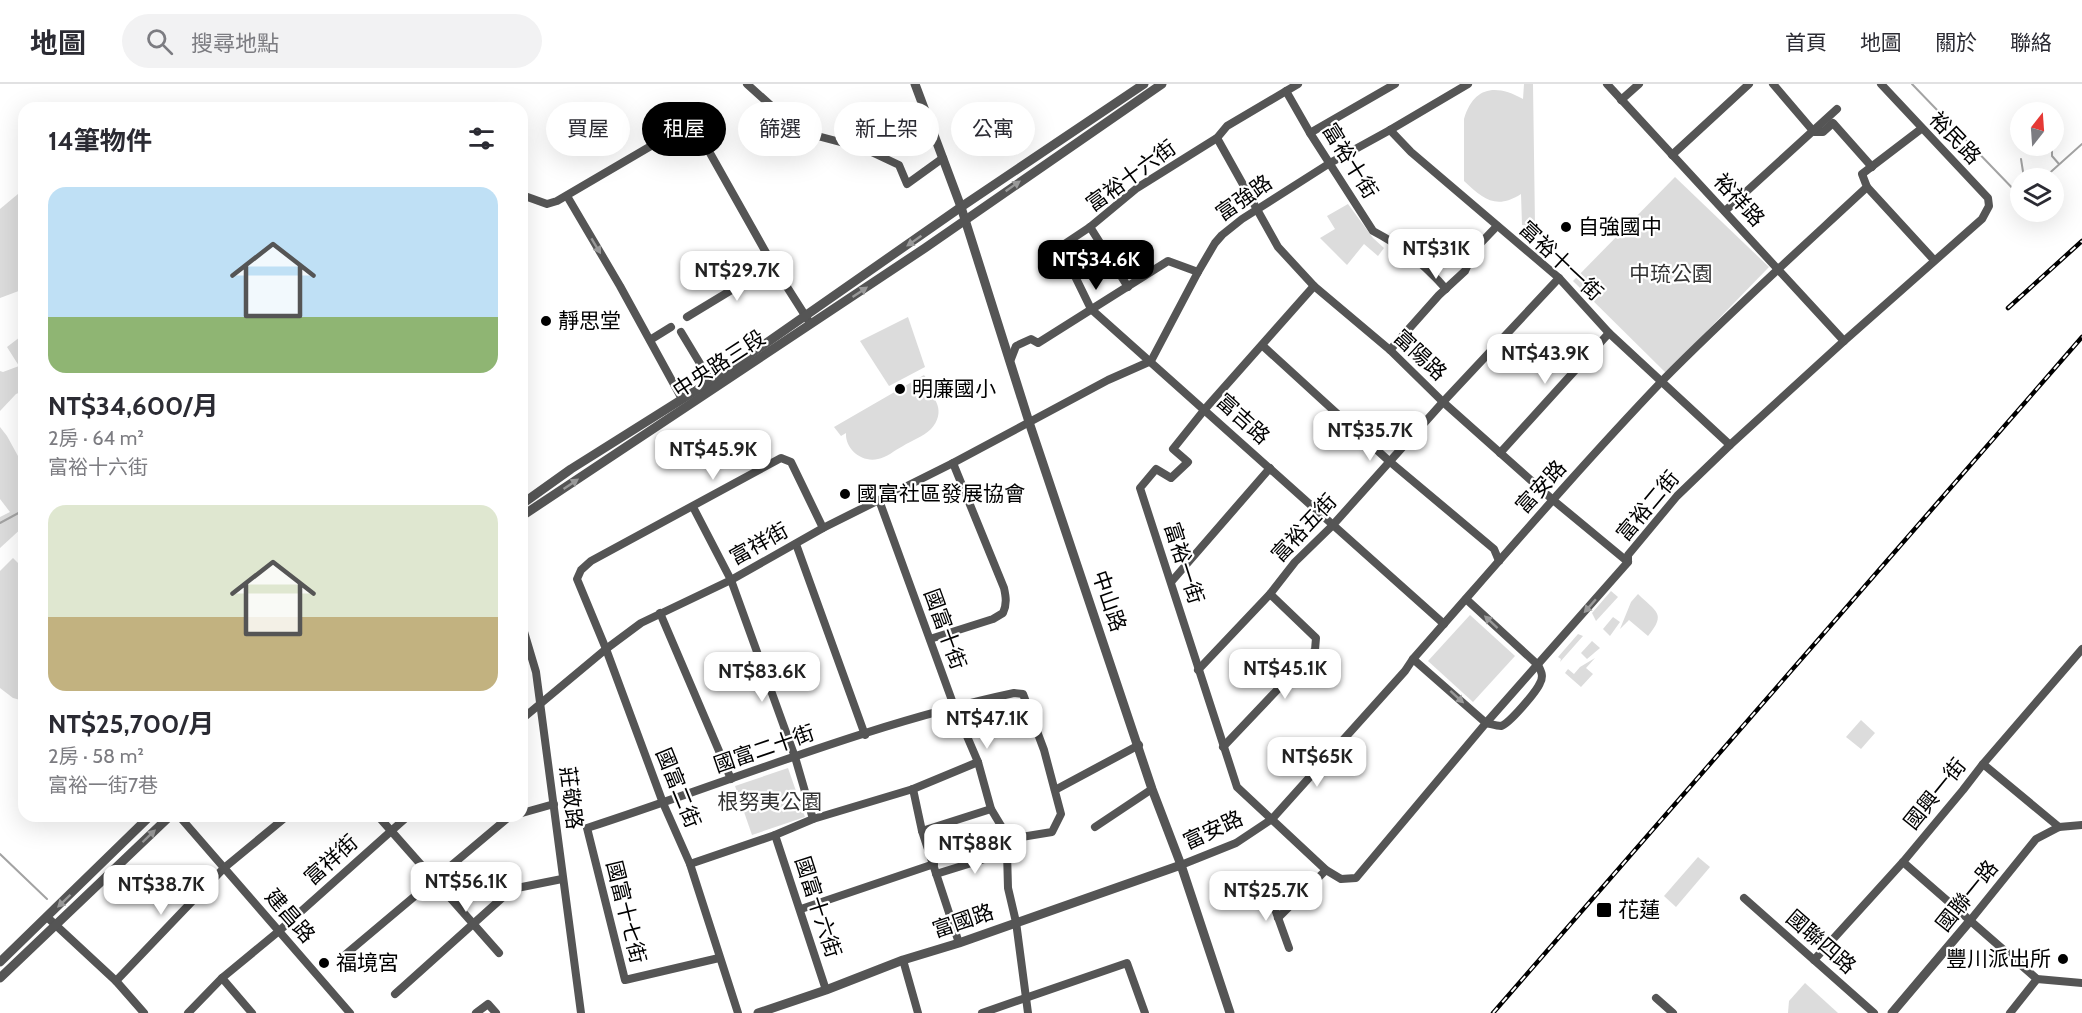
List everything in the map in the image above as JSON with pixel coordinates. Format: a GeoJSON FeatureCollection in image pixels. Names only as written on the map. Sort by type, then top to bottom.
{"type":"FeatureCollection","features":[{"type":"Feature","properties":{"kind":"street"},"geometry":{"type":"LineString","coordinates":[[747,84],[806,134],[863,148],[899,165],[907,184],[943,158]]}},
{"type":"Feature","properties":{"kind":"street","name":"中山路"},"geometry":{"type":"LineString","coordinates":[[915,84],[962,207],[1029,422],[1230,1013]]}},
{"type":"Feature","properties":{"kind":"street","name":"中央路三段"},"geometry":{"type":"LineString","coordinates":[[809,321],[962,207],[1144,84]]}},
{"type":"Feature","properties":{"kind":"street","name":"中央路三段"},"geometry":{"type":"LineString","coordinates":[[528,512],[713,385],[965,220],[1162,84]]}},
{"type":"Feature","properties":{"kind":"street","name":"富裕十六街"},"geometry":{"type":"LineString","coordinates":[[1151,361],[1091,309],[1068,262],[1063,245],[1090,227],[1137,188],[1217,138],[1227,126],[1298,84]]}},
{"type":"Feature","properties":{"kind":"street"},"geometry":{"type":"LineString","coordinates":[[1310,133],[1395,84]]}},
{"type":"Feature","properties":{"kind":"street","name":"富強路"},"geometry":{"type":"LineString","coordinates":[[1151,361],[1198,272],[1222,235],[1256,210],[1330,163],[1468,84]]}},
{"type":"Feature","properties":{"kind":"street","name":"裕祥路"},"geometry":{"type":"LineString","coordinates":[[1607,84],[1844,341]]}},
{"type":"Feature","properties":{"kind":"street"},"geometry":{"type":"LineString","coordinates":[[1621,100],[1639,84]]}},
{"type":"Feature","properties":{"kind":"street"},"geometry":{"type":"LineString","coordinates":[[1672,155],[1749,84]]}},
{"type":"Feature","properties":{"kind":"street"},"geometry":{"type":"LineString","coordinates":[[1773,84],[1814,132],[1823,132],[1833,123],[1872,166]]}},
{"type":"Feature","properties":{"kind":"street","name":"裕民路"},"geometry":{"type":"LineString","coordinates":[[1881,84],[1980,189]]}},
{"type":"Feature","properties":{"kind":"street","name":"富裕十街"},"geometry":{"type":"LineString","coordinates":[[1286,91],[1373,231],[1430,270],[1446,288]]}},
{"type":"Feature","properties":{"kind":"street"},"geometry":{"type":"LineString","coordinates":[[1725,211],[1837,109]]}},
{"type":"Feature","properties":{"kind":"street"},"geometry":{"type":"LineString","coordinates":[[1921,129],[1862,174],[1867,187],[1934,260]]}},
{"type":"Feature","properties":{"kind":"street","name":"富裕十一街"},"geometry":{"type":"LineString","coordinates":[[1390,130],[1411,152],[1559,278],[1609,333],[1730,445]]}},
{"type":"Feature","properties":{"kind":"street"},"geometry":{"type":"LineString","coordinates":[[528,197],[547,204],[567,196],[668,136],[694,135],[706,146],[773,265],[809,321]]}},
{"type":"Feature","properties":{"kind":"street"},"geometry":{"type":"LineString","coordinates":[[1217,138],[1256,210]]}},
{"type":"Feature","properties":{"kind":"street","name":"富安路"},"geometry":{"type":"LineString","coordinates":[[1181,865],[1236,843],[1272,819],[1405,671],[1413,659],[1553,500],[1662,381],[1867,187]]}},
{"type":"Feature","properties":{"kind":"street","name":"富裕二街"},"geometry":{"type":"LineString","coordinates":[[1356,878],[1486,723],[1628,562],[1628,555],[1677,496],[1844,341],[1982,219],[1989,206],[1988,198],[1980,189]]}},
{"type":"Feature","properties":{"kind":"street"},"geometry":{"type":"LineString","coordinates":[[567,196],[682,399]]}},
{"type":"Feature","properties":{"kind":"street","name":"富陽路"},"geometry":{"type":"LineString","coordinates":[[1256,210],[1278,247],[1314,286],[1390,350],[1443,402],[1553,500],[1628,562]]}},
{"type":"Feature","properties":{"kind":"street"},"geometry":{"type":"LineString","coordinates":[[1390,350],[1446,288],[1465,271],[1475,249],[1497,226]]}},
{"type":"Feature","properties":{"kind":"street"},"geometry":{"type":"LineString","coordinates":[[1090,227],[1128,287]]}},
{"type":"Feature","properties":{"kind":"street"},"geometry":{"type":"LineString","coordinates":[[1011,359],[1016,346],[1031,339],[1038,343],[1168,261],[1198,272]]}},
{"type":"Feature","properties":{"kind":"street"},"geometry":{"type":"LineString","coordinates":[[687,317],[773,265]]}},
{"type":"Feature","properties":{"kind":"street","name":"富裕五街"},"geometry":{"type":"LineString","coordinates":[[1198,670],[1270,594],[1295,561],[1332,526],[1443,402],[1559,278]]}},
{"type":"Feature","properties":{"kind":"street","name":"富裕一街"},"geometry":{"type":"LineString","coordinates":[[1314,286],[1205,409],[1173,449],[1188,462],[1171,478],[1156,469],[1140,488],[1237,787],[1326,870],[1341,879],[1356,878]]}},
{"type":"Feature","properties":{"kind":"street"},"geometry":{"type":"LineString","coordinates":[[650,340],[671,327]]}},
{"type":"Feature","properties":{"kind":"street"},"geometry":{"type":"LineString","coordinates":[[681,332],[713,385]]}},
{"type":"Feature","properties":{"kind":"street"},"geometry":{"type":"LineString","coordinates":[[1500,453],[1609,333]]}},
{"type":"Feature","properties":{"kind":"street"},"geometry":{"type":"LineString","coordinates":[[1263,346],[1389,462],[1494,549],[1499,561]]}},
{"type":"Feature","properties":{"kind":"street"},"geometry":{"type":"LineString","coordinates":[[1029,422],[1108,380],[1151,361]]}},
{"type":"Feature","properties":{"kind":"street","name":"富吉路"},"geometry":{"type":"LineString","coordinates":[[1151,361],[1332,526],[1444,624]]}},
{"type":"Feature","properties":{"kind":"street","name":"中央路三段"},"geometry":{"type":"LineString","coordinates":[[528,500],[571,469],[682,399],[713,385]]}},
{"type":"Feature","properties":{"kind":"street","name":"富祥街"},"geometry":{"type":"LineString","coordinates":[[528,714],[641,623],[731,580],[823,528],[1029,422]]}},
{"type":"Feature","properties":{"kind":"street"},"geometry":{"type":"LineString","coordinates":[[813,819],[795,757],[731,580],[693,507],[781,458],[790,462],[823,528]]}},
{"type":"Feature","properties":{"kind":"street"},"geometry":{"type":"LineString","coordinates":[[930,639],[993,619],[1003,613],[1006,606],[1004,588],[953,463]]}},
{"type":"Feature","properties":{"kind":"street"},"geometry":{"type":"LineString","coordinates":[[1172,581],[1270,468]]}},
{"type":"Feature","properties":{"kind":"street","name":"國富十街"},"geometry":{"type":"LineString","coordinates":[[879,500],[954,706],[978,762],[991,809],[1009,839]]}},
{"type":"Feature","properties":{"kind":"street","name":"國富二街"},"geometry":{"type":"LineString","coordinates":[[693,507],[591,561],[581,570],[577,579],[606,649],[663,803],[690,864],[738,1013]]}},
{"type":"Feature","properties":{"kind":"street"},"geometry":{"type":"LineString","coordinates":[[796,544],[865,735]]}},
{"type":"Feature","properties":{"kind":"street"},"geometry":{"type":"LineString","coordinates":[[1223,747],[1315,650],[1316,638],[1270,594]]}},
{"type":"Feature","properties":{"kind":"street"},"geometry":{"type":"LineString","coordinates":[[1413,659],[1486,723],[1500,726],[1506,723],[1523,705],[1540,683],[1542,674],[1538,665],[1466,599]]}},
{"type":"Feature","properties":{"kind":"street"},"geometry":{"type":"LineString","coordinates":[[660,613],[731,779]]}},
{"type":"Feature","properties":{"kind":"street","name":"莊敬路"},"geometry":{"type":"LineString","coordinates":[[528,645],[536,672],[581,1013]]}},
{"type":"Feature","properties":{"kind":"street","name":"國興一街"},"geometry":{"type":"LineString","coordinates":[[1814,960],[1903,862],[2082,648]]}},
{"type":"Feature","properties":{"kind":"street","name":"國富二十街"},"geometry":{"type":"LineString","coordinates":[[587,828],[954,706],[1014,693],[1023,694],[1044,750],[1055,790]]}},
{"type":"Feature","properties":{"kind":"street"},"geometry":{"type":"LineString","coordinates":[[1028,1013],[1016,922],[1008,888],[1006,852],[1009,839],[1052,832],[1060,814],[1055,790],[1139,745]]}},
{"type":"Feature","properties":{"kind":"street"},"geometry":{"type":"LineString","coordinates":[[690,864],[775,835],[813,819],[913,789],[978,762]]}},
{"type":"Feature","properties":{"kind":"street"},"geometry":{"type":"LineString","coordinates":[[1983,764],[2059,827]]}},
{"type":"Feature","properties":{"kind":"street"},"geometry":{"type":"LineString","coordinates":[[913,789],[922,831],[959,943]]}},
{"type":"Feature","properties":{"kind":"street"},"geometry":{"type":"LineString","coordinates":[[1095,827],[1152,789]]}},
{"type":"Feature","properties":{"kind":"street"},"geometry":{"type":"LineString","coordinates":[[528,811],[554,804]]}},
{"type":"Feature","properties":{"kind":"street"},"geometry":{"type":"LineString","coordinates":[[922,831],[991,809]]}},
{"type":"Feature","properties":{"kind":"street"},"geometry":{"type":"LineString","coordinates":[[0,962],[144,822]]}},
{"type":"Feature","properties":{"kind":"street"},"geometry":{"type":"LineString","coordinates":[[0,978],[164,822]]}},
{"type":"Feature","properties":{"kind":"street","name":"建昌路"},"geometry":{"type":"LineString","coordinates":[[184,822],[350,1013]]}},
{"type":"Feature","properties":{"kind":"street"},"geometry":{"type":"LineString","coordinates":[[116,981],[224,868],[280,822]]}},
{"type":"Feature","properties":{"kind":"street"},"geometry":{"type":"LineString","coordinates":[[384,822],[499,953]]}},
{"type":"Feature","properties":{"kind":"street","name":"富祥街"},"geometry":{"type":"LineString","coordinates":[[188,1013],[222,978],[279,931],[401,822]]}},
{"type":"Feature","properties":{"kind":"street"},"geometry":{"type":"LineString","coordinates":[[345,954],[503,822]]}},
{"type":"Feature","properties":{"kind":"street","name":"國聯一路"},"geometry":{"type":"LineString","coordinates":[[1892,1013],[2036,839],[2059,827],[2082,825]]}},
{"type":"Feature","properties":{"kind":"street","name":"國富十七街"},"geometry":{"type":"LineString","coordinates":[[587,828],[625,980],[719,958]]}},
{"type":"Feature","properties":{"kind":"street","name":"國富十六街"},"geometry":{"type":"LineString","coordinates":[[775,835],[826,990]]}},
{"type":"Feature","properties":{"kind":"street"},"geometry":{"type":"LineString","coordinates":[[936,874],[1006,852]]}},
{"type":"Feature","properties":{"kind":"street"},"geometry":{"type":"LineString","coordinates":[[1903,862],[2037,979],[2082,983]]}},
{"type":"Feature","properties":{"kind":"street"},"geometry":{"type":"LineString","coordinates":[[801,909],[934,864]]}},
{"type":"Feature","properties":{"kind":"street","name":"富國路"},"geometry":{"type":"LineString","coordinates":[[758,1013],[903,960],[959,943],[1181,865]]}},
{"type":"Feature","properties":{"kind":"street"},"geometry":{"type":"LineString","coordinates":[[1278,918],[1326,870]]}},
{"type":"Feature","properties":{"kind":"street"},"geometry":{"type":"LineString","coordinates":[[395,994],[512,889],[562,879]]}},
{"type":"Feature","properties":{"kind":"street"},"geometry":{"type":"LineString","coordinates":[[1267,887],[1289,948]]}},
{"type":"Feature","properties":{"kind":"street","name":"國聯四路"},"geometry":{"type":"LineString","coordinates":[[1744,898],[1874,1013]]}},
{"type":"Feature","properties":{"kind":"street"},"geometry":{"type":"LineString","coordinates":[[47,917],[116,981],[144,1013]]}},
{"type":"Feature","properties":{"kind":"street"},"geometry":{"type":"LineString","coordinates":[[903,960],[918,1013]]}},
{"type":"Feature","properties":{"kind":"street"},"geometry":{"type":"LineString","coordinates":[[982,1013],[1126,963],[1145,1013]]}},
{"type":"Feature","properties":{"kind":"street"},"geometry":{"type":"LineString","coordinates":[[222,978],[252,1013]]}},
{"type":"Feature","properties":{"kind":"street"},"geometry":{"type":"LineString","coordinates":[[2010,1013],[2037,979]]}},
{"type":"Feature","properties":{"kind":"street"},"geometry":{"type":"LineString","coordinates":[[1656,998],[1673,1013]]}},
{"type":"Feature","properties":{"kind":"street"},"geometry":{"type":"LineString","coordinates":[[476,1013],[488,1004],[496,1013]]}},
{"type":"Feature","properties":{"kind":"green space"},"geometry":{"type":"Polygon","coordinates":[[[1524,84],[1533,84],[1535,226],[1522,225],[1521,194],[1512,199],[1497,202],[1477,193],[1464,181],[1464,119],[1468,108],[1480,94],[1487,91],[1504,91],[1523,99],[1524,84]]]}},
{"type":"Feature","properties":{"kind":"green space","name":"中琉公園"},"geometry":{"type":"Polygon","coordinates":[[[1675,177],[1769,267],[1666,373],[1573,281],[1675,177]]]}},
{"type":"Feature","properties":{"kind":"green space"},"geometry":{"type":"Polygon","coordinates":[[[18,194],[18,291],[0,298],[0,209],[18,194]]]}},
{"type":"Feature","properties":{"kind":"green space"},"geometry":{"type":"Polygon","coordinates":[[[1348,204],[1373,238],[1384,248],[1378,256],[1364,244],[1347,265],[1320,238],[1335,229],[1327,216],[1348,204]]]}},
{"type":"Feature","properties":{"kind":"green space"},"geometry":{"type":"Polygon","coordinates":[[[908,317],[925,367],[889,386],[860,341],[908,317]]]}},
{"type":"Feature","properties":{"kind":"green space"},"geometry":{"type":"Polygon","coordinates":[[[18,339],[18,364],[7,347],[18,339]]]}},
{"type":"Feature","properties":{"kind":"green space"},"geometry":{"type":"Polygon","coordinates":[[[18,366],[18,393],[0,411],[0,371],[18,366]]]}},
{"type":"Feature","properties":{"kind":"green space"},"geometry":{"type":"Polygon","coordinates":[[[924,375],[929,382],[920,387],[935,400],[939,411],[936,423],[931,429],[881,458],[872,460],[856,454],[848,444],[846,433],[841,436],[834,427],[924,375]]]}},
{"type":"Feature","properties":{"kind":"green space"},"geometry":{"type":"Polygon","coordinates":[[[0,427],[18,456],[18,532],[0,548],[0,517],[10,512],[0,499],[0,427]]]}},
{"type":"Feature","properties":{"kind":"green space"},"geometry":{"type":"Polygon","coordinates":[[[13,558],[18,563],[18,699],[0,688],[0,571],[13,558]]]}},
{"type":"Feature","properties":{"kind":"green space"},"geometry":{"type":"Polygon","coordinates":[[[1611,591],[1618,597],[1596,621],[1592,613],[1611,591]]]}},
{"type":"Feature","properties":{"kind":"green space"},"geometry":{"type":"Polygon","coordinates":[[[1638,594],[1654,609],[1658,617],[1648,636],[1629,620],[1620,629],[1631,602],[1638,594]]]}},
{"type":"Feature","properties":{"kind":"green space"},"geometry":{"type":"Polygon","coordinates":[[[1470,615],[1515,656],[1473,702],[1428,661],[1470,615]]]}},
{"type":"Feature","properties":{"kind":"green space"},"geometry":{"type":"Polygon","coordinates":[[[1613,617],[1620,622],[1610,636],[1603,629],[1613,617]]]}},
{"type":"Feature","properties":{"kind":"green space"},"geometry":{"type":"Polygon","coordinates":[[[1578,634],[1583,636],[1560,662],[1561,659],[1558,657],[1578,634]]]}},
{"type":"Feature","properties":{"kind":"green space"},"geometry":{"type":"Polygon","coordinates":[[[1592,641],[1600,648],[1587,659],[1581,653],[1592,641]]]}},
{"type":"Feature","properties":{"kind":"green space"},"geometry":{"type":"Polygon","coordinates":[[[1595,658],[1586,668],[1593,674],[1581,687],[1565,673],[1568,669],[1574,674],[1580,667],[1595,658]]]}},
{"type":"Feature","properties":{"kind":"green space"},"geometry":{"type":"Polygon","coordinates":[[[1861,720],[1875,733],[1861,749],[1846,737],[1861,720]]]}},
{"type":"Feature","properties":{"kind":"green space","name":"根努夷公園"},"geometry":{"type":"Polygon","coordinates":[[[788,768],[805,817],[752,835],[735,786],[788,768]]]}},
{"type":"Feature","properties":{"kind":"green space"},"geometry":{"type":"Polygon","coordinates":[[[1698,857],[1710,867],[1676,907],[1664,896],[1698,857]]]}},
{"type":"Feature","properties":{"kind":"green space"},"geometry":{"type":"Polygon","coordinates":[[[1805,983],[1838,1013],[1788,1013],[1789,1001],[1805,983]]]}},
{"type":"Feature","properties":{"kind":"waterway"},"geometry":{"type":"LineString","coordinates":[[1912,84],[2010,186]]}},
{"type":"Feature","properties":{"kind":"waterway"},"geometry":{"type":"LineString","coordinates":[[2055,168],[2082,144]]}},
{"type":"Feature","properties":{"kind":"waterway"},"geometry":{"type":"LineString","coordinates":[[2052,156],[2059,164]]}},
{"type":"Feature","properties":{"kind":"waterway"},"geometry":{"type":"LineString","coordinates":[[2021,159],[2022,168]]}},
{"type":"Feature","properties":{"kind":"waterway"},"geometry":{"type":"LineString","coordinates":[[0,523],[18,513]]}},
{"type":"Feature","properties":{"kind":"waterway"},"geometry":{"type":"LineString","coordinates":[[0,854],[47,899]]}},
{"type":"Feature","properties":{"kind":"railway"},"geometry":{"type":"LineString","coordinates":[[2008,308],[2082,241]]}},
{"type":"Feature","properties":{"kind":"railway"},"geometry":{"type":"LineString","coordinates":[[1493,1013],[2082,337]]}},
{"type":"Feature","properties":{"kind":"place","name":"自強國中"},"geometry":{"type":"Point","coordinates":[1566,227]}},
{"type":"Feature","properties":{"kind":"place","name":"靜思堂"},"geometry":{"type":"Point","coordinates":[546,321]}},
{"type":"Feature","properties":{"kind":"place","name":"明廉國小"},"geometry":{"type":"Point","coordinates":[900,389]}},
{"type":"Feature","properties":{"kind":"place","name":"國富社區發展協會"},"geometry":{"type":"Point","coordinates":[845,494]}},
{"type":"Feature","properties":{"kind":"place","name":"花蓮"},"geometry":{"type":"Point","coordinates":[1604,910]}},
{"type":"Feature","properties":{"kind":"place","name":"豐川派出所"},"geometry":{"type":"Point","coordinates":[2063,959]}},
{"type":"Feature","properties":{"kind":"place","name":"福境宮"},"geometry":{"type":"Point","coordinates":[324,963]}}]}
